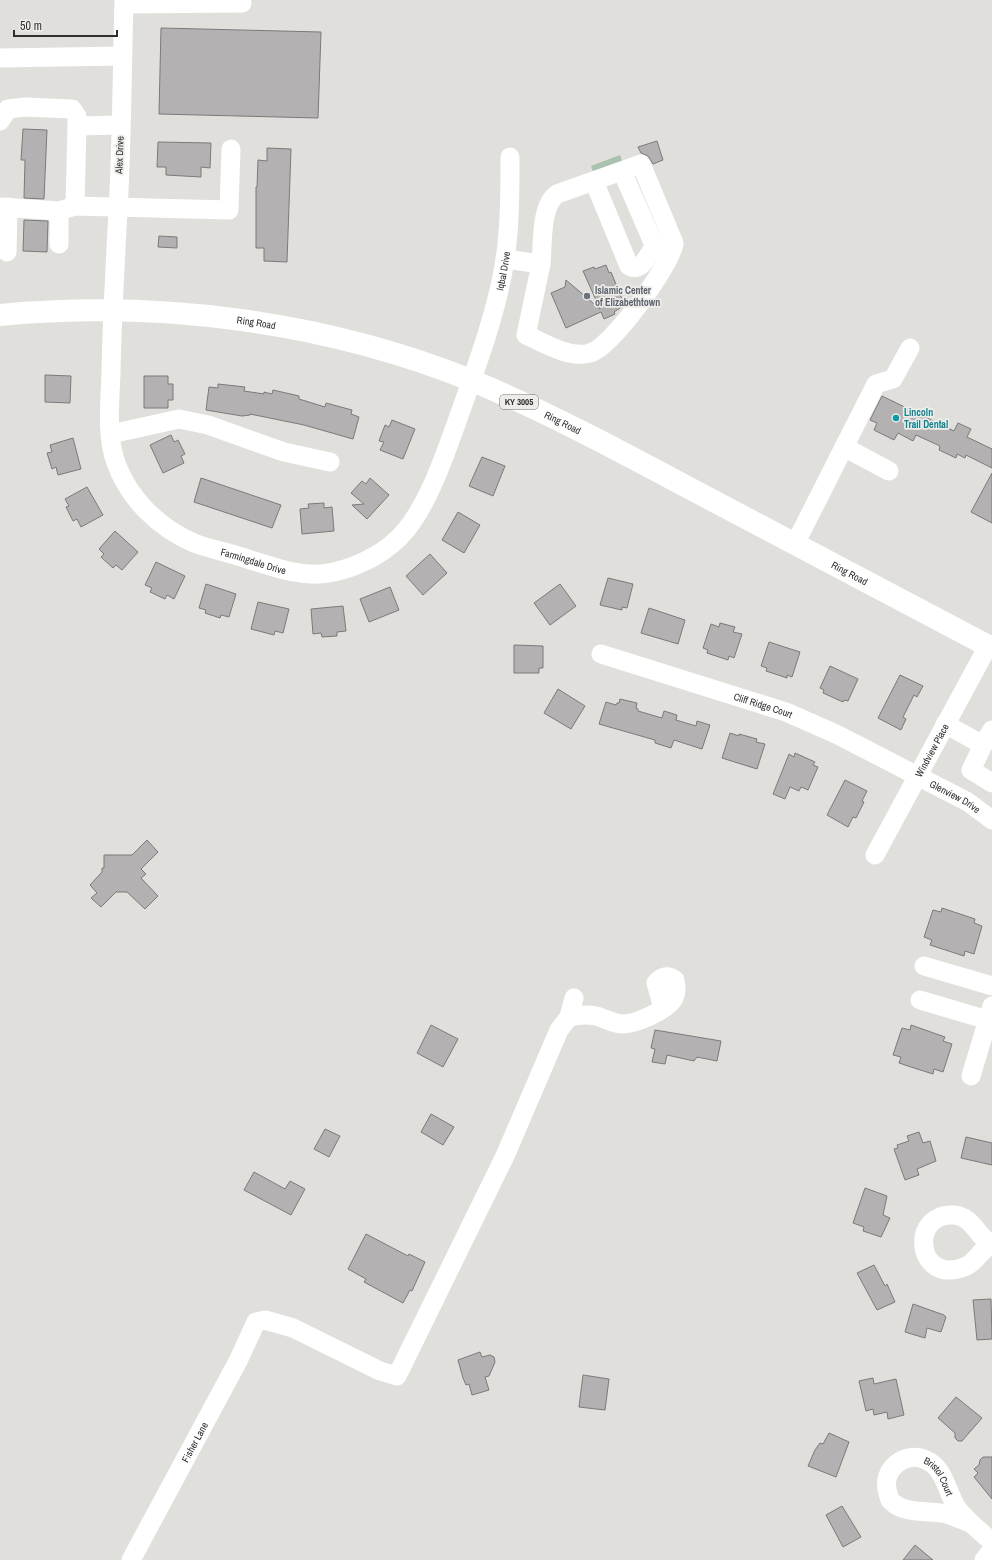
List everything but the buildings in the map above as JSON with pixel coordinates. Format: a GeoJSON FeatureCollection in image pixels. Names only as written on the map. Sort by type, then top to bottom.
{"type":"FeatureCollection","features":[{"type":"Feature","properties":{"kind":"main road","name":"Ring Road"},"geometry":{"type":"LineString","coordinates":[[0,315],[112,310],[223,318],[317,334],[411,360],[471,381],[594,438],[990,647]]}},
{"type":"Feature","properties":{"kind":"street"},"geometry":{"type":"LineString","coordinates":[[124,2],[242,4]]}},
{"type":"Feature","properties":{"kind":"street","name":"Alex Drive"},"geometry":{"type":"LineString","coordinates":[[112,310],[118,207],[124,2]]}},
{"type":"Feature","properties":{"kind":"street"},"geometry":{"type":"LineString","coordinates":[[0,58],[122,56]]}},
{"type":"Feature","properties":{"kind":"street"},"geometry":{"type":"LineString","coordinates":[[0,120],[8,109],[25,107],[72,109],[76,116],[77,126],[67,208],[59,244]]}},
{"type":"Feature","properties":{"kind":"street"},"geometry":{"type":"LineString","coordinates":[[77,126],[120,125]]}},
{"type":"Feature","properties":{"kind":"street"},"geometry":{"type":"LineString","coordinates":[[7,252],[4,207],[118,207],[229,210],[231,148]]}},
{"type":"Feature","properties":{"kind":"street","name":"Iqbal Drive"},"geometry":{"type":"LineString","coordinates":[[471,381],[495,308],[505,259],[510,199],[510,157]]}},
{"type":"Feature","properties":{"kind":"street"},"geometry":{"type":"LineString","coordinates":[[641,164],[674,243],[672,252],[631,316],[608,342],[590,354],[566,352],[526,335],[541,264],[545,211],[549,202],[557,194],[622,171],[641,164]]}},
{"type":"Feature","properties":{"kind":"street"},"geometry":{"type":"LineString","coordinates":[[622,171],[655,247]]}},
{"type":"Feature","properties":{"kind":"street"},"geometry":{"type":"LineString","coordinates":[[594,181],[627,264],[633,268],[640,266],[655,247],[672,239]]}},
{"type":"Feature","properties":{"kind":"street"},"geometry":{"type":"LineString","coordinates":[[505,259],[541,264]]}},
{"type":"Feature","properties":{"kind":"street","name":"Farmingdale Drive"},"geometry":{"type":"LineString","coordinates":[[112,310],[111,434],[116,462],[125,481],[154,519],[172,530],[194,542],[289,571],[312,575],[334,572],[373,557],[391,546],[407,529],[422,504],[442,461],[471,381]]}},
{"type":"Feature","properties":{"kind":"street"},"geometry":{"type":"LineString","coordinates":[[795,544],[876,384],[893,379],[910,348]]}},
{"type":"Feature","properties":{"kind":"street"},"geometry":{"type":"LineString","coordinates":[[111,434],[179,420],[208,425],[284,452],[330,462]]}},
{"type":"Feature","properties":{"kind":"street"},"geometry":{"type":"LineString","coordinates":[[844,447],[889,471]]}},
{"type":"Feature","properties":{"kind":"street","name":"Windview Place"},"geometry":{"type":"LineString","coordinates":[[875,855],[945,724],[990,647]]}},
{"type":"Feature","properties":{"kind":"street","name":"Cliff Ridge Court"},"geometry":{"type":"LineString","coordinates":[[601,654],[786,712],[836,734],[916,777]]}},
{"type":"Feature","properties":{"kind":"street"},"geometry":{"type":"LineString","coordinates":[[945,724],[988,738],[971,770],[992,783]]}},
{"type":"Feature","properties":{"kind":"street","name":"Glenview Drive"},"geometry":{"type":"LineString","coordinates":[[916,777],[990,812]]}},
{"type":"Feature","properties":{"kind":"street"},"geometry":{"type":"LineString","coordinates":[[924,966],[992,986]]}},
{"type":"Feature","properties":{"kind":"street"},"geometry":{"type":"LineString","coordinates":[[574,998],[569,1017],[581,1015],[596,1016],[622,1024],[635,1023],[663,1008]]}},
{"type":"Feature","properties":{"kind":"street"},"geometry":{"type":"LineString","coordinates":[[920,1000],[990,1013],[971,1076]]}},
{"type":"Feature","properties":{"kind":"street","name":"Fisher Lane"},"geometry":{"type":"LineString","coordinates":[[131,1560],[238,1361],[256,1322],[265,1320],[293,1328],[380,1371],[397,1376],[505,1156],[559,1030],[569,1017]]}},
{"type":"Feature","properties":{"kind":"street"},"geometry":{"type":"LineString","coordinates":[[970,1523],[992,1542]]}},
{"type":"Feature","properties":{"kind":"street"},"geometry":{"type":"LineString","coordinates":[[984,1560],[992,1550]]}},
{"type":"Feature","properties":{"kind":"green space"},"geometry":{"type":"Polygon","coordinates":[[[620,155],[628,178],[599,188],[591,166],[620,155]]]}},
{"type":"Feature","properties":{"kind":"place","name":"Islamic Center of Elizabethtown"},"geometry":{"type":"Point","coordinates":[587,296]}},
{"type":"Feature","properties":{"kind":"place","name":"Lincoln Trail Dental"},"geometry":{"type":"Point","coordinates":[896,418]}}]}
